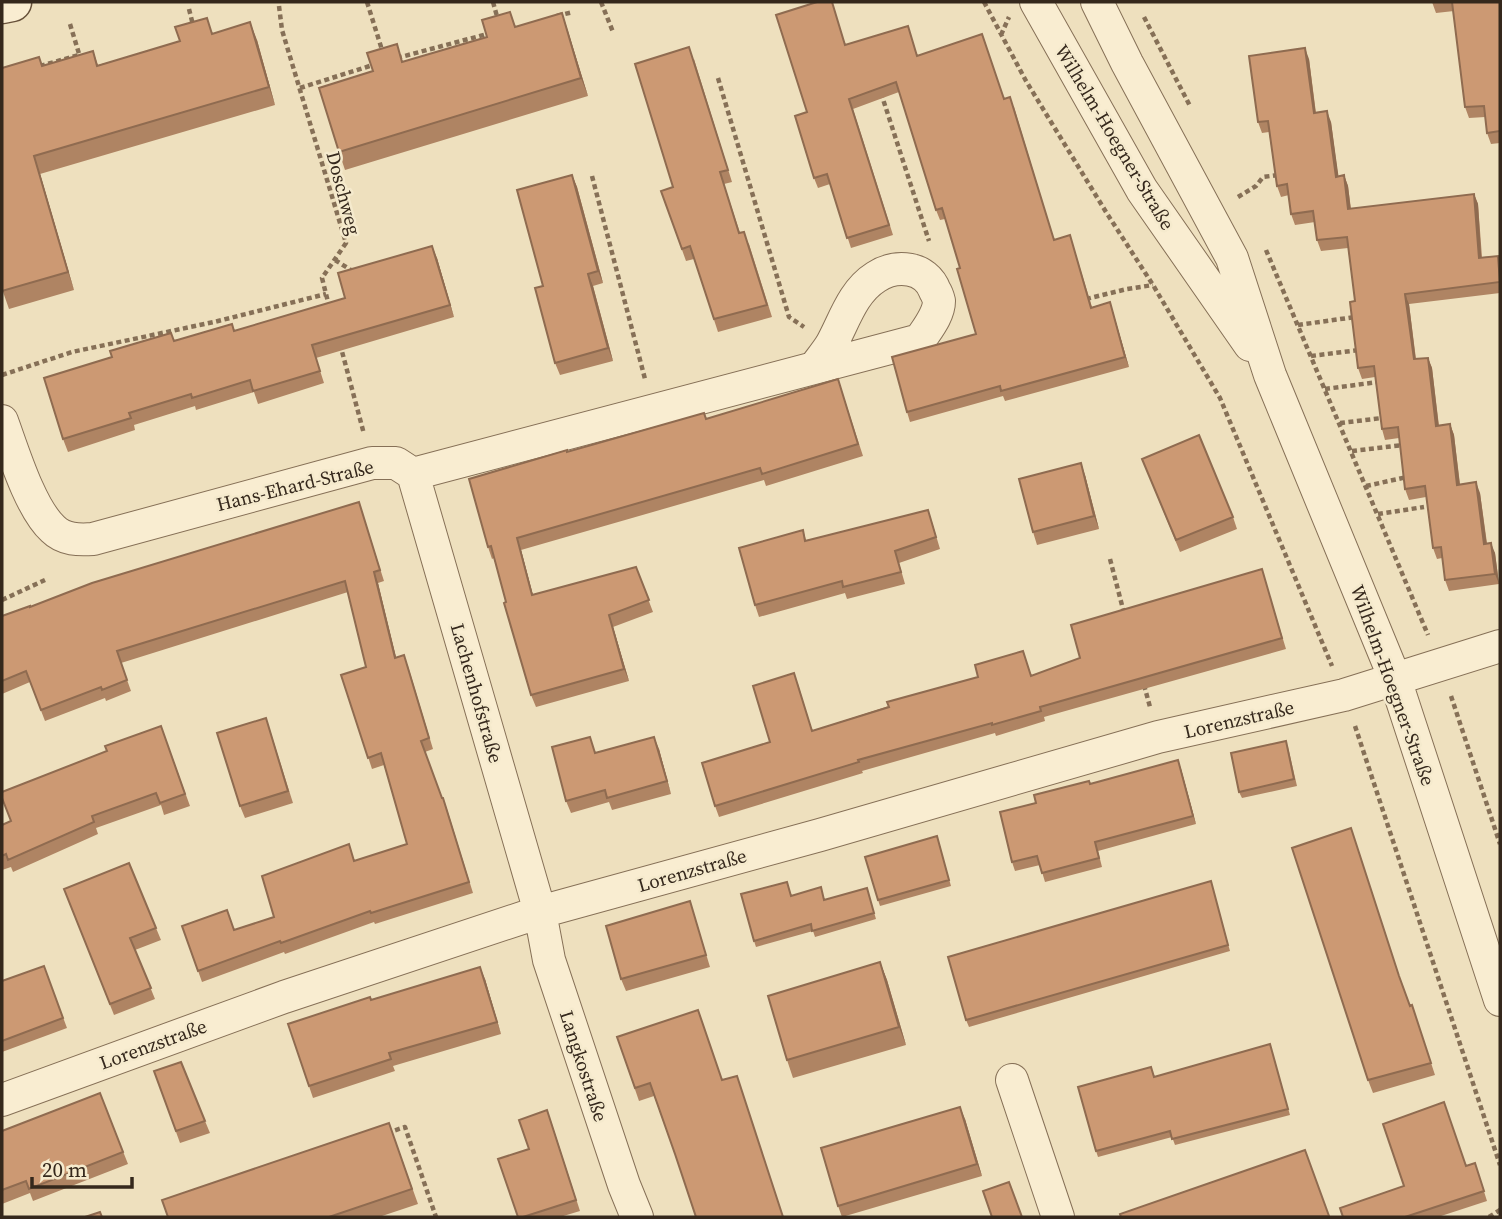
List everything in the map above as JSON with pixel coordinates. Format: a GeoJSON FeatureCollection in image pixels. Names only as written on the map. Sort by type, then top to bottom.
{"type":"FeatureCollection","features":[{"type":"Feature","properties":{"kind":"main road"},"geometry":{"type":"LineString","coordinates":[[2,4],[12,2]]}},
{"type":"Feature","properties":{"kind":"street","name":"Wilhelm-Hoegner-Straße"},"geometry":{"type":"LineString","coordinates":[[1097,2],[1232,258],[1270,375],[1395,679],[1500,1000]]}},
{"type":"Feature","properties":{"kind":"street","name":"Wilhelm-Hoegner-Straße"},"geometry":{"type":"LineString","coordinates":[[1023,8],[1142,190],[1270,375]]}},
{"type":"Feature","properties":{"kind":"street"},"geometry":{"type":"LineString","coordinates":[[413,474],[653,410],[823,356]]}},
{"type":"Feature","properties":{"kind":"street","name":"Hans-Ehard-Straße"},"geometry":{"type":"LineString","coordinates":[[2,421],[35,505],[54,530],[76,540],[93,539],[372,463],[397,463],[413,474]]}},
{"type":"Feature","properties":{"kind":"street","name":"Lachenhofstraße"},"geometry":{"type":"LineString","coordinates":[[413,474],[540,912]]}},
{"type":"Feature","properties":{"kind":"street","name":"Lorenzstraße"},"geometry":{"type":"LineString","coordinates":[[2,1100],[284,997],[540,912],[820,835],[1158,737],[1344,695],[1500,646]]}},
{"type":"Feature","properties":{"kind":"street","name":"Langkostraße"},"geometry":{"type":"LineString","coordinates":[[540,912],[549,960],[637,1217]]}},
{"type":"Feature","properties":{"kind":"street"},"geometry":{"type":"LineString","coordinates":[[1012,1080],[1058,1217]]}},
{"type":"Feature","properties":{"kind":"path"},"geometry":{"type":"LineString","coordinates":[[367,2],[385,61]]}},
{"type":"Feature","properties":{"kind":"path"},"geometry":{"type":"LineString","coordinates":[[300,88],[385,61],[501,31],[493,2]]}},
{"type":"Feature","properties":{"kind":"path"},"geometry":{"type":"LineString","coordinates":[[601,2],[612,32]]}},
{"type":"Feature","properties":{"kind":"path"},"geometry":{"type":"LineString","coordinates":[[984,2],[1026,81],[1220,398],[1344,695],[1500,1165]]}},
{"type":"Feature","properties":{"kind":"path","name":"Doschweg"},"geometry":{"type":"LineString","coordinates":[[279,6],[282,30],[346,243],[322,278],[330,307]]}},
{"type":"Feature","properties":{"kind":"path"},"geometry":{"type":"LineString","coordinates":[[1001,35],[1023,8]]}},
{"type":"Feature","properties":{"kind":"path"},"geometry":{"type":"LineString","coordinates":[[189,9],[194,29]]}},
{"type":"Feature","properties":{"kind":"path"},"geometry":{"type":"LineString","coordinates":[[549,18],[573,12]]}},
{"type":"Feature","properties":{"kind":"path"},"geometry":{"type":"LineString","coordinates":[[1142,14],[1192,110]]}},
{"type":"Feature","properties":{"kind":"path"},"geometry":{"type":"LineString","coordinates":[[70,24],[84,68]]}},
{"type":"Feature","properties":{"kind":"path"},"geometry":{"type":"LineString","coordinates":[[28,69],[79,55]]}},
{"type":"Feature","properties":{"kind":"path"},"geometry":{"type":"LineString","coordinates":[[718,78],[789,317],[823,356]]}},
{"type":"Feature","properties":{"kind":"path"},"geometry":{"type":"LineString","coordinates":[[878,83],[930,242]]}},
{"type":"Feature","properties":{"kind":"path"},"geometry":{"type":"LineString","coordinates":[[1233,187],[1238,197],[1256,186],[1263,177],[1278,175]]}},
{"type":"Feature","properties":{"kind":"path"},"geometry":{"type":"LineString","coordinates":[[592,176],[653,410]]}},
{"type":"Feature","properties":{"kind":"path"},"geometry":{"type":"LineString","coordinates":[[1263,244],[1441,665],[1500,844]]}},
{"type":"Feature","properties":{"kind":"path"},"geometry":{"type":"LineString","coordinates":[[335,260],[355,273]]}},
{"type":"Feature","properties":{"kind":"path"},"geometry":{"type":"LineString","coordinates":[[1075,302],[1153,285]]}},
{"type":"Feature","properties":{"kind":"path"},"geometry":{"type":"LineString","coordinates":[[2,375],[72,352],[214,322],[326,294]]}},
{"type":"Feature","properties":{"kind":"path"},"geometry":{"type":"LineString","coordinates":[[1298,324],[1355,317]]}},
{"type":"Feature","properties":{"kind":"path"},"geometry":{"type":"LineString","coordinates":[[337,332],[372,463]]}},
{"type":"Feature","properties":{"kind":"path"},"geometry":{"type":"LineString","coordinates":[[1311,356],[1359,349]]}},
{"type":"Feature","properties":{"kind":"path"},"geometry":{"type":"LineString","coordinates":[[1325,388],[1378,382]]}},
{"type":"Feature","properties":{"kind":"path"},"geometry":{"type":"LineString","coordinates":[[1340,423],[1382,418]]}},
{"type":"Feature","properties":{"kind":"path"},"geometry":{"type":"LineString","coordinates":[[1352,451],[1402,445]]}},
{"type":"Feature","properties":{"kind":"path"},"geometry":{"type":"LineString","coordinates":[[1366,486],[1407,477]]}},
{"type":"Feature","properties":{"kind":"path"},"geometry":{"type":"LineString","coordinates":[[1378,514],[1424,507]]}},
{"type":"Feature","properties":{"kind":"path"},"geometry":{"type":"LineString","coordinates":[[1110,559],[1127,623]]}},
{"type":"Feature","properties":{"kind":"path"},"geometry":{"type":"LineString","coordinates":[[2,600],[46,580]]}},
{"type":"Feature","properties":{"kind":"path"},"geometry":{"type":"LineString","coordinates":[[1141,674],[1158,737]]}},
{"type":"Feature","properties":{"kind":"path"},"geometry":{"type":"LineString","coordinates":[[380,1135],[405,1127],[436,1217]]}},
{"type":"Feature","properties":{"kind":"path"},"geometry":{"type":"LineString","coordinates":[[1489,1217],[1500,1210]]}},
{"type":"Feature","properties":{"kind":"building"},"geometry":{"type":"Polygon","coordinates":[[[817,2],[832,2],[845,45],[908,26],[917,56],[982,34],[1004,99],[1010,97],[1054,240],[1070,235],[1091,308],[1110,302],[1125,357],[1001,391],[1000,386],[907,412],[892,357],[976,334],[942,208],[936,210],[896,82],[849,99],[889,225],[847,238],[827,174],[814,178],[795,116],[807,112],[776,15],[817,2]]]}},
{"type":"Feature","properties":{"kind":"building"},"geometry":{"type":"Polygon","coordinates":[[[1452,2],[1500,2],[1500,131],[1487,133],[1484,106],[1465,107],[1452,2]]]}},
{"type":"Feature","properties":{"kind":"building"},"geometry":{"type":"Polygon","coordinates":[[[510,12],[515,27],[562,13],[581,78],[339,152],[319,88],[373,71],[367,53],[397,44],[402,62],[487,37],[482,20],[510,12]]]}},
{"type":"Feature","properties":{"kind":"building"},"geometry":{"type":"Polygon","coordinates":[[[207,18],[212,34],[250,22],[269,87],[34,156],[68,272],[2,291],[2,68],[39,57],[42,66],[93,51],[97,66],[180,41],[175,27],[207,18]]]}},
{"type":"Feature","properties":{"kind":"building"},"geometry":{"type":"Polygon","coordinates":[[[689,47],[728,170],[720,172],[739,233],[744,232],[767,305],[714,319],[690,246],[682,249],[661,191],[673,187],[635,64],[689,47]]]}},
{"type":"Feature","properties":{"kind":"building"},"geometry":{"type":"Polygon","coordinates":[[[1305,48],[1314,113],[1327,111],[1336,177],[1344,175],[1348,209],[1474,194],[1479,258],[1498,256],[1500,282],[1405,294],[1414,359],[1428,358],[1436,426],[1450,424],[1457,485],[1476,482],[1484,544],[1491,543],[1495,574],[1445,580],[1441,547],[1433,548],[1425,486],[1405,489],[1398,427],[1382,429],[1374,366],[1358,368],[1350,302],[1355,301],[1347,237],[1317,240],[1313,211],[1291,214],[1287,184],[1277,186],[1268,121],[1258,122],[1249,56],[1305,48]]]}},
{"type":"Feature","properties":{"kind":"building"},"geometry":{"type":"Polygon","coordinates":[[[572,175],[598,271],[588,274],[608,348],[555,363],[535,288],[543,286],[517,190],[572,175]]]}},
{"type":"Feature","properties":{"kind":"building"},"geometry":{"type":"Polygon","coordinates":[[[432,246],[450,305],[312,345],[320,371],[253,391],[250,380],[192,398],[191,394],[129,413],[131,418],[63,439],[44,378],[112,357],[110,351],[171,333],[174,341],[232,324],[234,331],[345,298],[338,273],[432,246]]]}},
{"type":"Feature","properties":{"kind":"building"},"geometry":{"type":"Polygon","coordinates":[[[838,379],[858,444],[762,474],[760,468],[517,538],[532,595],[636,567],[649,600],[609,615],[624,669],[531,695],[504,603],[506,602],[491,546],[488,547],[469,479],[704,413],[706,419],[838,379]]]}},
{"type":"Feature","properties":{"kind":"building"},"geometry":{"type":"Polygon","coordinates":[[[1199,435],[1233,517],[1176,540],[1142,459],[1199,435]]]}},
{"type":"Feature","properties":{"kind":"building"},"geometry":{"type":"Polygon","coordinates":[[[1081,463],[1094,516],[1033,532],[1019,479],[1081,463]]]}},
{"type":"Feature","properties":{"kind":"building"},"geometry":{"type":"Polygon","coordinates":[[[359,502],[380,570],[374,572],[395,658],[404,655],[429,738],[421,741],[443,798],[469,882],[371,913],[370,911],[198,971],[182,926],[227,910],[234,930],[274,917],[262,876],[349,844],[354,861],[407,844],[381,753],[368,758],[341,675],[366,667],[345,581],[117,651],[127,680],[41,710],[26,671],[2,681],[2,616],[92,583],[359,502]]]}},
{"type":"Feature","properties":{"kind":"building"},"geometry":{"type":"Polygon","coordinates":[[[928,510],[936,537],[895,551],[901,572],[843,587],[842,581],[755,605],[739,548],[803,530],[805,541],[928,510]]]}},
{"type":"Feature","properties":{"kind":"building"},"geometry":{"type":"Polygon","coordinates":[[[1262,569],[1282,638],[1040,707],[1041,711],[858,760],[859,762],[715,806],[702,763],[770,742],[753,686],[794,673],[812,731],[889,707],[887,702],[978,677],[975,665],[1023,651],[1031,676],[1080,658],[1071,625],[1262,569]]]}},
{"type":"Feature","properties":{"kind":"building"},"geometry":{"type":"Polygon","coordinates":[[[266,718],[288,791],[240,806],[217,733],[266,718]]]}},
{"type":"Feature","properties":{"kind":"building"},"geometry":{"type":"Polygon","coordinates":[[[161,726],[185,794],[160,803],[156,793],[92,816],[94,822],[8,860],[6,854],[2,856],[2,825],[11,821],[2,792],[107,751],[105,746],[161,726]]]}},
{"type":"Feature","properties":{"kind":"building"},"geometry":{"type":"Polygon","coordinates":[[[590,737],[595,753],[654,737],[667,781],[607,798],[605,790],[566,801],[552,747],[590,737]]]}},
{"type":"Feature","properties":{"kind":"building"},"geometry":{"type":"Polygon","coordinates":[[[1286,741],[1294,779],[1239,792],[1231,753],[1286,741]]]}},
{"type":"Feature","properties":{"kind":"building"},"geometry":{"type":"Polygon","coordinates":[[[1178,760],[1193,816],[1095,842],[1099,858],[1042,873],[1037,856],[1012,862],[1000,812],[1036,803],[1034,795],[1089,781],[1090,784],[1178,760]]]}},
{"type":"Feature","properties":{"kind":"building"},"geometry":{"type":"Polygon","coordinates":[[[1351,828],[1399,976],[1410,1006],[1412,1005],[1431,1063],[1368,1080],[1292,848],[1351,828]]]}},
{"type":"Feature","properties":{"kind":"building"},"geometry":{"type":"Polygon","coordinates":[[[937,836],[949,880],[878,900],[865,857],[937,836]]]}},
{"type":"Feature","properties":{"kind":"building"},"geometry":{"type":"Polygon","coordinates":[[[129,863],[156,928],[130,938],[151,988],[110,1004],[64,889],[129,863]]]}},
{"type":"Feature","properties":{"kind":"building"},"geometry":{"type":"Polygon","coordinates":[[[1211,881],[1228,945],[966,1020],[948,957],[1211,881]]]}},
{"type":"Feature","properties":{"kind":"building"},"geometry":{"type":"Polygon","coordinates":[[[787,882],[791,896],[821,887],[824,900],[867,888],[874,913],[812,931],[811,924],[754,941],[741,894],[787,882]]]}},
{"type":"Feature","properties":{"kind":"building"},"geometry":{"type":"Polygon","coordinates":[[[690,901],[706,955],[621,979],[606,926],[690,901]]]}},
{"type":"Feature","properties":{"kind":"building"},"geometry":{"type":"Polygon","coordinates":[[[880,962],[899,1027],[787,1060],[768,996],[880,962]]]}},
{"type":"Feature","properties":{"kind":"building"},"geometry":{"type":"Polygon","coordinates":[[[44,966],[63,1018],[2,1041],[2,981],[44,966]]]}},
{"type":"Feature","properties":{"kind":"building"},"geometry":{"type":"Polygon","coordinates":[[[480,967],[497,1022],[389,1053],[391,1059],[309,1086],[288,1024],[370,997],[371,1000],[480,967]]]}},
{"type":"Feature","properties":{"kind":"building"},"geometry":{"type":"Polygon","coordinates":[[[698,1010],[722,1080],[737,1076],[783,1217],[696,1217],[650,1083],[635,1088],[617,1037],[698,1010]]]}},
{"type":"Feature","properties":{"kind":"building"},"geometry":{"type":"Polygon","coordinates":[[[1270,1044],[1288,1109],[1172,1139],[1170,1131],[1096,1151],[1078,1087],[1151,1067],[1154,1077],[1270,1044]]]}},
{"type":"Feature","properties":{"kind":"building"},"geometry":{"type":"Polygon","coordinates":[[[181,1062],[205,1121],[176,1131],[154,1071],[181,1062]]]}},
{"type":"Feature","properties":{"kind":"building"},"geometry":{"type":"Polygon","coordinates":[[[100,1093],[123,1152],[29,1189],[26,1181],[2,1190],[2,1131],[100,1093]]]}},
{"type":"Feature","properties":{"kind":"building"},"geometry":{"type":"Polygon","coordinates":[[[1444,1102],[1466,1166],[1475,1163],[1484,1191],[1405,1217],[1343,1217],[1340,1208],[1404,1186],[1383,1124],[1444,1102]]]}},
{"type":"Feature","properties":{"kind":"building"},"geometry":{"type":"Polygon","coordinates":[[[960,1107],[977,1164],[838,1206],[821,1148],[960,1107]]]}},
{"type":"Feature","properties":{"kind":"building"},"geometry":{"type":"Polygon","coordinates":[[[547,1110],[576,1200],[518,1217],[498,1159],[529,1149],[519,1120],[547,1110]]]}},
{"type":"Feature","properties":{"kind":"building"},"geometry":{"type":"Polygon","coordinates":[[[389,1123],[412,1189],[329,1217],[168,1217],[162,1200],[389,1123]]]}},
{"type":"Feature","properties":{"kind":"building"},"geometry":{"type":"Polygon","coordinates":[[[1305,1150],[1329,1216],[1121,1217],[1120,1214],[1305,1150]]]}},
{"type":"Feature","properties":{"kind":"building"},"geometry":{"type":"Polygon","coordinates":[[[1009,1182],[1022,1217],[992,1217],[983,1191],[1009,1182]]]}},
{"type":"Feature","properties":{"kind":"building"},"geometry":{"type":"Polygon","coordinates":[[[100,1212],[102,1217],[85,1217],[100,1212]]]}}]}
